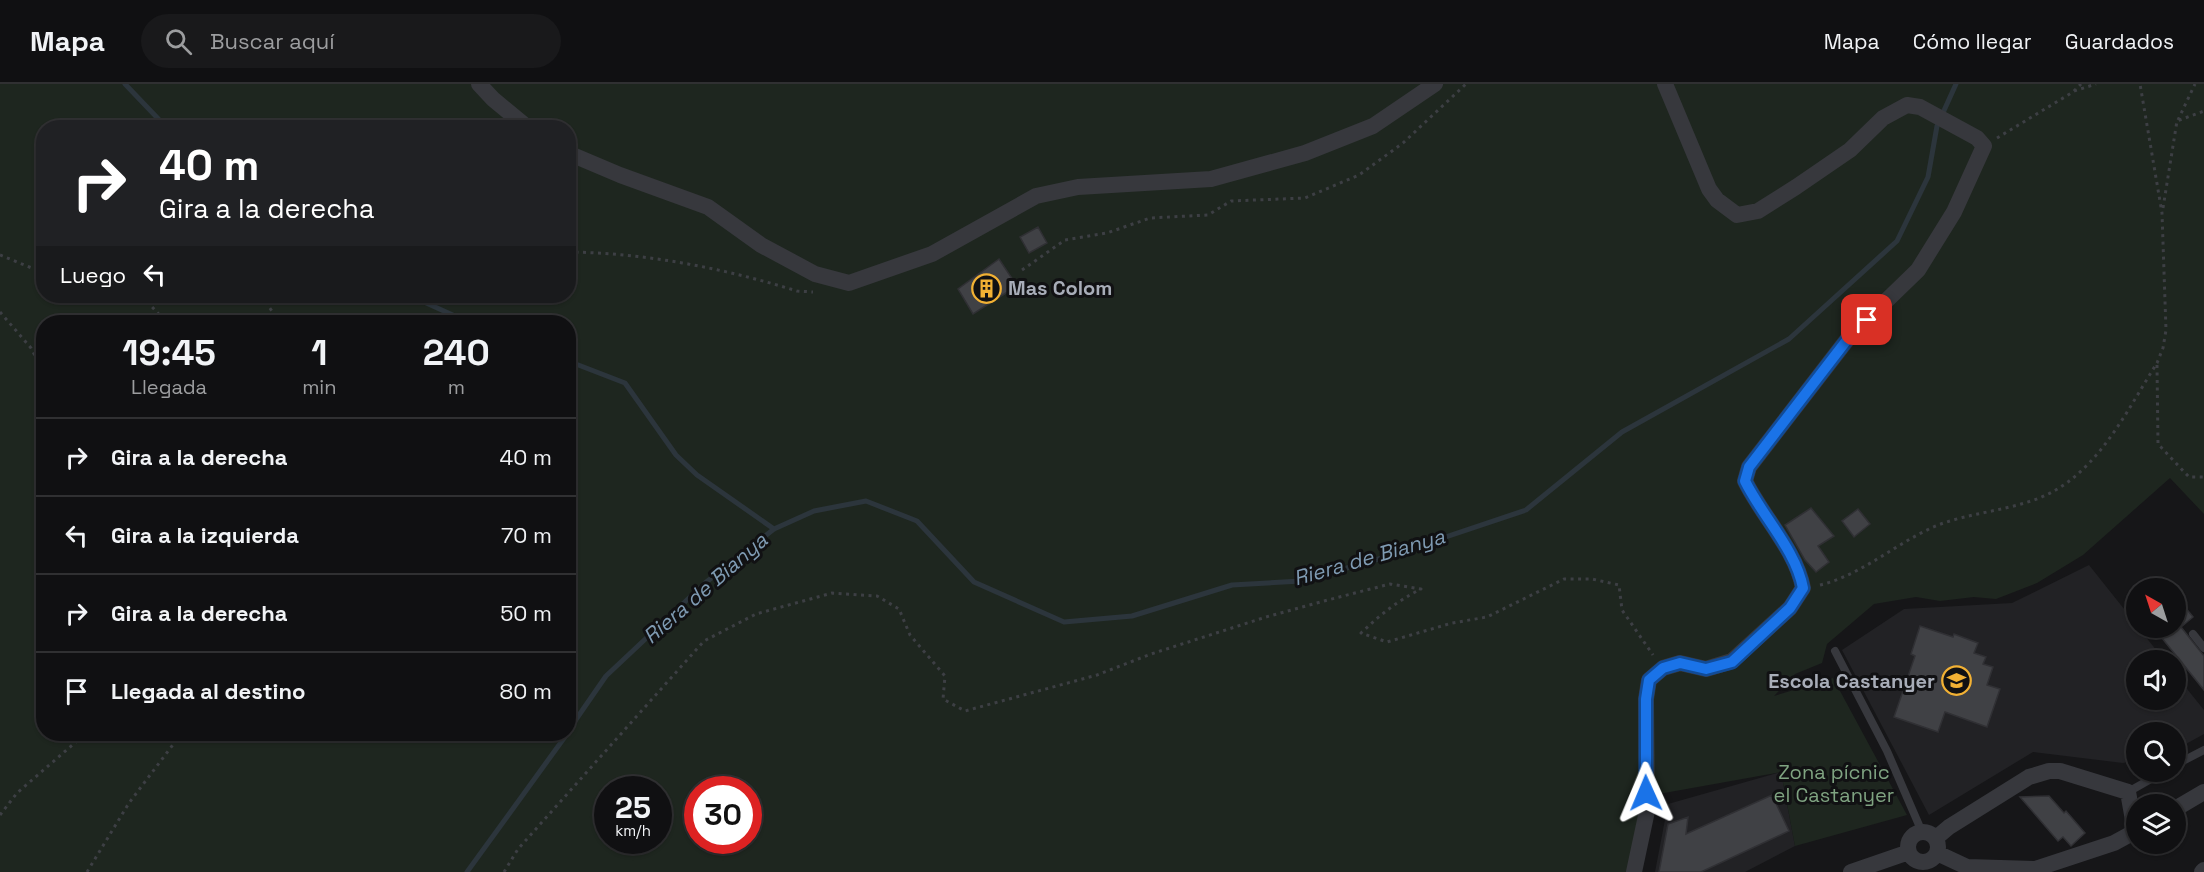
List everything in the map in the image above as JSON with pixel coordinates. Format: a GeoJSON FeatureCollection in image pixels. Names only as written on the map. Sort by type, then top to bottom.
{"type":"FeatureCollection","features":[{"type":"Feature","properties":{"kind":"street"},"geometry":{"type":"LineString","coordinates":[[479,84],[518,120]]}},
{"type":"Feature","properties":{"kind":"street"},"geometry":{"type":"LineString","coordinates":[[576,157],[708,207],[760,245],[815,274],[849,283],[932,254],[1036,195],[1078,187],[1211,179],[1305,153],[1373,126],[1435,84]]}},
{"type":"Feature","properties":{"kind":"street"},"geometry":{"type":"LineString","coordinates":[[1634,872],[1647,811],[1646,699],[1649,680],[1663,668],[1680,663],[1706,669],[1732,662],[1790,608],[1803,588],[1800,571],[1745,481],[1749,467],[1850,336],[1918,270],[1954,212],[1980,142],[1920,108],[1906,105],[1883,118],[1850,150],[1796,187],[1758,211],[1737,215],[1717,200],[1709,189],[1665,84]]}},
{"type":"Feature","properties":{"kind":"street"},"geometry":{"type":"LineString","coordinates":[[2126,836],[2114,843],[2035,868],[1967,867],[1932,841],[1912,837],[1908,847],[1913,858],[1926,862],[1932,841],[1949,827],[2029,777],[2049,771],[2060,771],[2128,792]]}},
{"type":"Feature","properties":{"kind":"street"},"geometry":{"type":"LineString","coordinates":[[2186,803],[2204,792]]}},
{"type":"Feature","properties":{"kind":"street"},"geometry":{"type":"LineString","coordinates":[[1851,872],[1910,852]]}},
{"type":"Feature","properties":{"kind":"lane"},"geometry":{"type":"LineString","coordinates":[[2193,634],[2204,648]]}},
{"type":"Feature","properties":{"kind":"lane"},"geometry":{"type":"LineString","coordinates":[[1835,651],[1932,841]]}},
{"type":"Feature","properties":{"kind":"lane"},"geometry":{"type":"LineString","coordinates":[[2186,759],[2204,750]]}},
{"type":"Feature","properties":{"kind":"lane"},"geometry":{"type":"LineString","coordinates":[[2128,792],[2146,782]]}},
{"type":"Feature","properties":{"kind":"path"},"geometry":{"type":"LineString","coordinates":[[1022,270],[1065,240],[1107,233],[1150,218],[1208,215],[1231,201],[1305,198],[1359,175],[1403,143],[1466,84]]}},
{"type":"Feature","properties":{"kind":"path"},"geometry":{"type":"LineString","coordinates":[[2073,92],[2081,84]]}},
{"type":"Feature","properties":{"kind":"path"},"geometry":{"type":"LineString","coordinates":[[1980,142],[2073,92],[2096,84]]}},
{"type":"Feature","properties":{"kind":"path"},"geometry":{"type":"LineString","coordinates":[[1803,588],[1823,584],[1856,572],[1938,526],[2031,501],[2057,491],[2096,458],[2157,363],[2163,348],[2166,330],[2162,213],[2140,84]]}},
{"type":"Feature","properties":{"kind":"path"},"geometry":{"type":"LineString","coordinates":[[2162,213],[2177,121],[2195,84]]}},
{"type":"Feature","properties":{"kind":"path"},"geometry":{"type":"LineString","coordinates":[[2177,121],[2204,111]]}},
{"type":"Feature","properties":{"kind":"path"},"geometry":{"type":"LineString","coordinates":[[576,252],[647,256],[703,267],[797,291],[822,292]]}},
{"type":"Feature","properties":{"kind":"path"},"geometry":{"type":"LineString","coordinates":[[0,255],[36,270]]}},
{"type":"Feature","properties":{"kind":"path"},"geometry":{"type":"LineString","coordinates":[[148,303],[160,315]]}},
{"type":"Feature","properties":{"kind":"path"},"geometry":{"type":"LineString","coordinates":[[0,312],[31,348],[36,358]]}},
{"type":"Feature","properties":{"kind":"path"},"geometry":{"type":"LineString","coordinates":[[2157,363],[2158,444],[2189,477],[2204,477]]}},
{"type":"Feature","properties":{"kind":"path"},"geometry":{"type":"LineString","coordinates":[[504,872],[518,849],[704,641],[756,614],[832,593],[877,596],[899,609],[910,635],[945,676],[943,699],[965,711],[1096,675],[1151,654],[1266,616],[1390,584],[1421,589],[1383,611],[1360,633],[1387,642],[1452,623],[1487,617],[1564,579],[1592,579],[1619,585],[1622,610],[1663,668]]}},
{"type":"Feature","properties":{"kind":"path"},"geometry":{"type":"LineString","coordinates":[[0,815],[17,793],[77,741]]}},
{"type":"Feature","properties":{"kind":"path"},"geometry":{"type":"LineString","coordinates":[[87,872],[129,803],[176,741]]}},
{"type":"Feature","properties":{"kind":"shaded area"},"geometry":{"type":"Polygon","coordinates":[[[2089,565],[2126,611],[2126,638],[2147,638],[2156,650],[2126,650],[2126,710],[2186,710],[2186,688],[2204,710],[2204,734],[2186,744],[2186,722],[2126,722],[2126,762],[2033,752],[1929,815],[1842,650],[1904,609],[2012,603],[2089,565]]]}},
{"type":"Feature","properties":{"kind":"shaded area"},"geometry":{"type":"Polygon","coordinates":[[[1781,772],[1795,846],[1745,872],[1655,872],[1668,804],[1781,772]]]}},
{"type":"Feature","properties":{"kind":"green space","name":"Zona pícnic el Castanyer"},"geometry":{"type":"Polygon","coordinates":[[[0,84],[2204,84],[2204,514],[2170,478],[2083,555],[2037,583],[1996,599],[1974,597],[1940,601],[1916,597],[1874,604],[1827,644],[1822,663],[1795,674],[1774,696],[1833,678],[1907,815],[1795,846],[1781,772],[1653,795],[1641,872],[0,872],[0,84]]]}},
{"type":"Feature","properties":{"kind":"building"},"geometry":{"type":"Polygon","coordinates":[[[1038,227],[1047,243],[1029,253],[1020,237],[1038,227]]]}},
{"type":"Feature","properties":{"kind":"building","name":"Mas Colom"},"geometry":{"type":"Polygon","coordinates":[[[999,259],[1017,286],[973,314],[958,289],[999,259]]]}},
{"type":"Feature","properties":{"kind":"building"},"geometry":{"type":"Polygon","coordinates":[[[1811,508],[1834,536],[1818,546],[1829,562],[1816,572],[1805,560],[1785,525],[1811,508]]]}},
{"type":"Feature","properties":{"kind":"building"},"geometry":{"type":"Polygon","coordinates":[[[1858,509],[1870,524],[1854,537],[1842,521],[1858,509]]]}},
{"type":"Feature","properties":{"kind":"building"},"geometry":{"type":"Polygon","coordinates":[[[2186,608],[2193,617],[2186,623],[2186,608]]]}},
{"type":"Feature","properties":{"kind":"building"},"geometry":{"type":"Polygon","coordinates":[[[1920,626],[1953,637],[1954,634],[1978,643],[1974,653],[1986,657],[1983,664],[1993,667],[1987,685],[2000,689],[1987,727],[1945,712],[1938,732],[1894,717],[1915,656],[1911,654],[1920,626]]]}},
{"type":"Feature","properties":{"kind":"building"},"geometry":{"type":"Polygon","coordinates":[[[2186,633],[2204,656],[2204,690],[2186,668],[2186,650],[2172,650],[2162,638],[2186,638],[2186,633]]]}},
{"type":"Feature","properties":{"kind":"building"},"geometry":{"type":"Polygon","coordinates":[[[1772,795],[1789,831],[1701,872],[1659,872],[1668,824],[1688,817],[1686,834],[1772,795]]]}},
{"type":"Feature","properties":{"kind":"building"},"geometry":{"type":"Polygon","coordinates":[[[2049,796],[2085,833],[2071,846],[2063,837],[2058,841],[2020,797],[2049,796]]]}},
{"type":"Feature","properties":{"kind":"waterway"},"geometry":{"type":"LineString","coordinates":[[125,84],[159,120]]}},
{"type":"Feature","properties":{"kind":"waterway","name":"Riera de Bianya"},"geometry":{"type":"LineString","coordinates":[[576,719],[606,676],[705,583],[774,529],[814,511],[866,501],[917,521],[974,582],[1064,622],[1132,616],[1232,585],[1301,581],[1389,556],[1526,510],[1622,432],[1789,339],[1897,241],[1928,177],[1937,126],[1956,84]]}},
{"type":"Feature","properties":{"kind":"waterway"},"geometry":{"type":"LineString","coordinates":[[426,303],[453,315]]}},
{"type":"Feature","properties":{"kind":"waterway"},"geometry":{"type":"LineString","coordinates":[[576,364],[625,383],[676,455],[697,475],[774,529]]}},
{"type":"Feature","properties":{"kind":"waterway","name":"Riera de Bianya"},"geometry":{"type":"LineString","coordinates":[[467,872],[562,741]]}},
{"type":"Feature","properties":{"kind":"place","name":"Mas Colom"},"geometry":{"type":"Point","coordinates":[987,288]}},
{"type":"Feature","properties":{"kind":"place","name":"Escola Castanyer"},"geometry":{"type":"Point","coordinates":[1956,681]}},
{"type":"Feature","properties":{"kind":"route"},"geometry":{"type":"LineString","coordinates":[[1646,793],[1646,699],[1649,680],[1663,668],[1680,663],[1706,669],[1732,662],[1790,608],[1803,588],[1800,571],[1745,481],[1749,467],[1850,336],[1867,320]]}}]}
